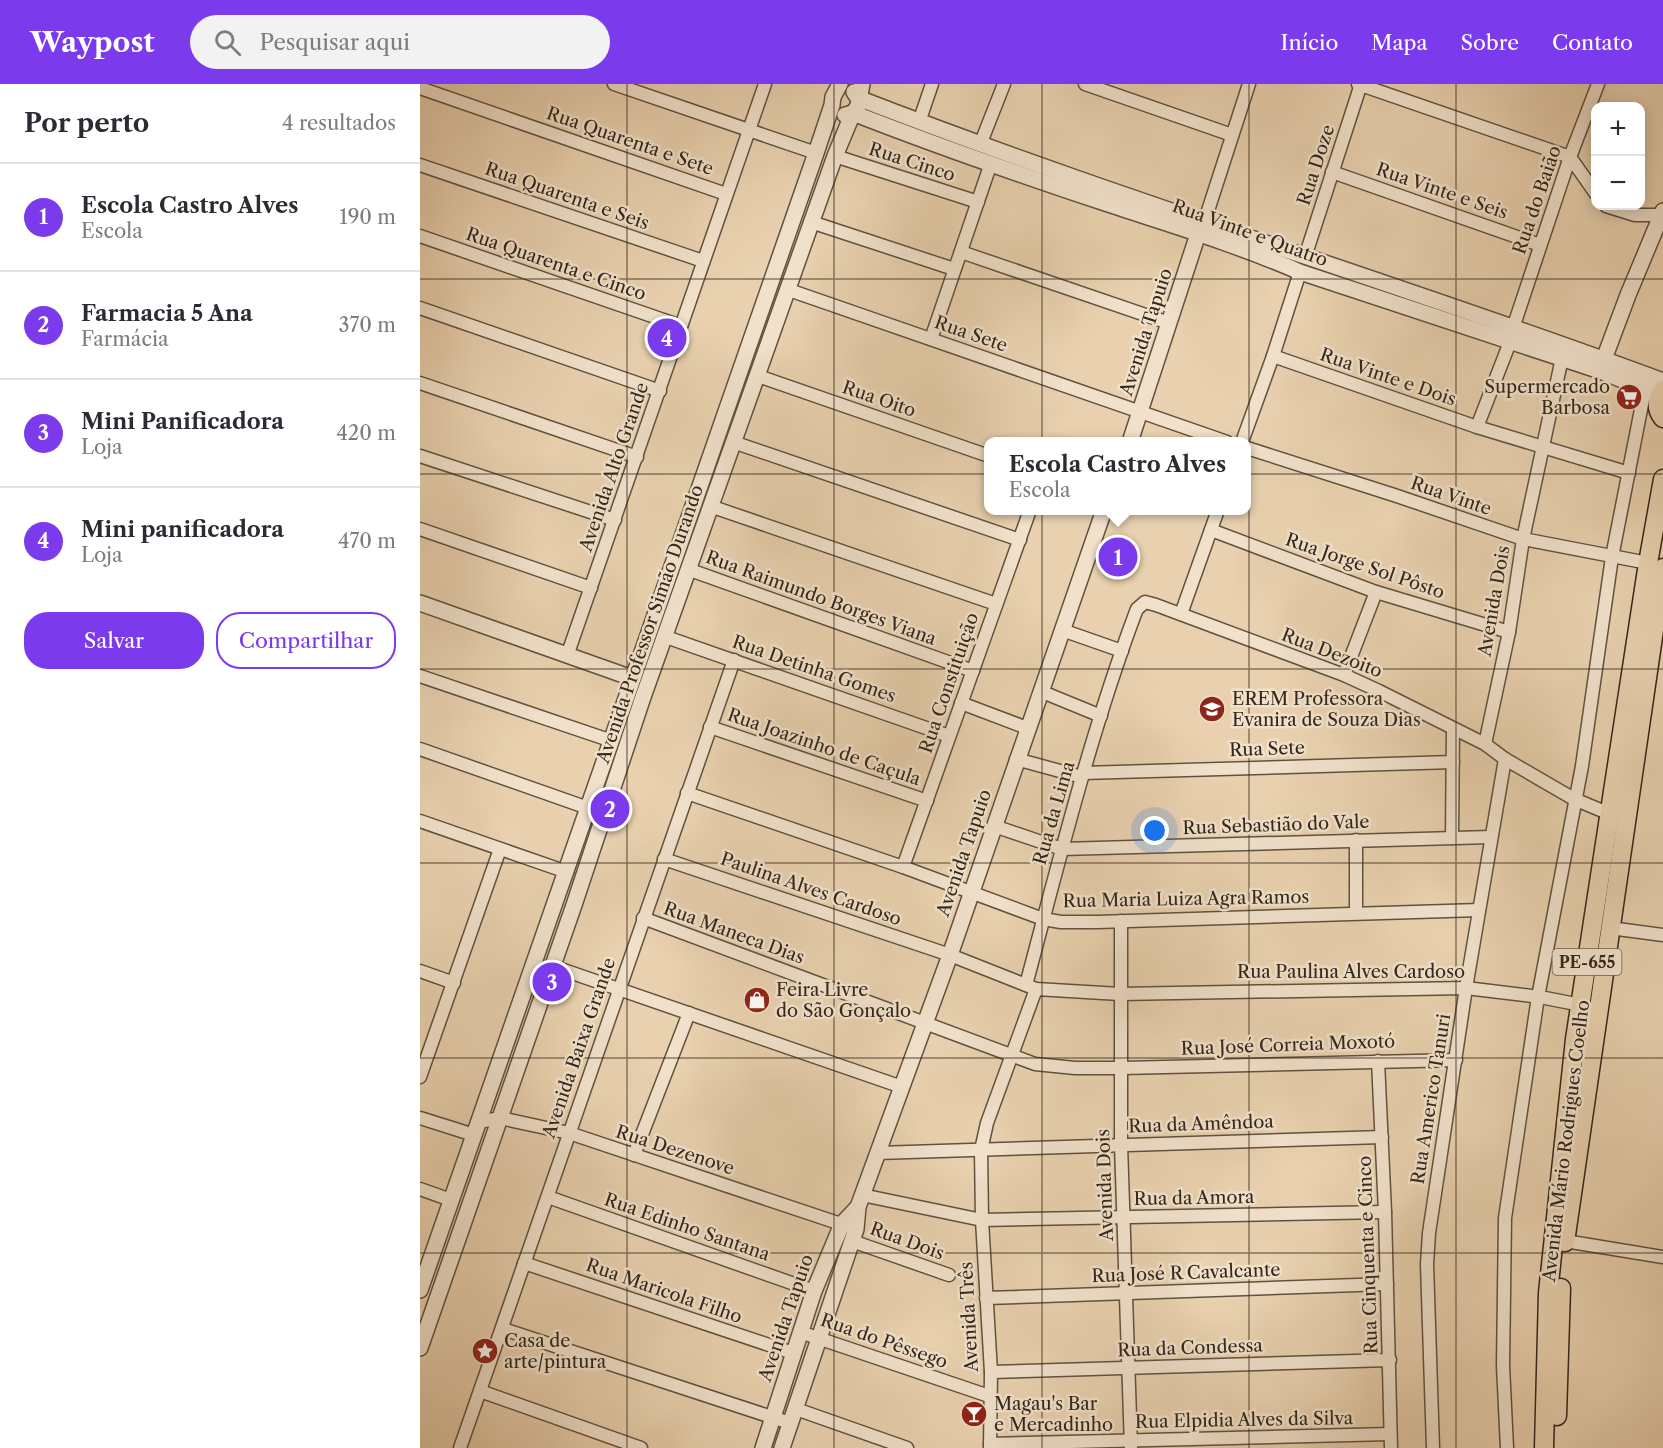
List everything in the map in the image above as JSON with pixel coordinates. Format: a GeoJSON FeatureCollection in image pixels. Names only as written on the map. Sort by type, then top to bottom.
{"type":"FeatureCollection","features":[{"type":"Feature","properties":{"kind":"main road"},"geometry":{"type":"LineString","coordinates":[[1658,389],[1658,403],[1662,418]]}},
{"type":"Feature","properties":{"kind":"main road","name":"Avenida Mário Rodrigues Coelho"},"geometry":{"type":"LineString","coordinates":[[1556,1448],[1559,1329],[1565,1241],[1659,572],[1663,479]]}},
{"type":"Feature","properties":{"kind":"main road","name":"Avenida Mário Rodrigues Coelho"},"geometry":{"type":"LineString","coordinates":[[1544,1448],[1548,1293],[1581,1005],[1610,814],[1659,572]]}},
{"type":"Feature","properties":{"kind":"street"},"geometry":{"type":"LineString","coordinates":[[614,84],[816,153]]}},
{"type":"Feature","properties":{"kind":"street","name":"Avenida Alto Grande"},"geometry":{"type":"LineString","coordinates":[[567,656],[765,84]]}},
{"type":"Feature","properties":{"kind":"street"},"geometry":{"type":"LineString","coordinates":[[919,122],[932,84]]}},
{"type":"Feature","properties":{"kind":"street"},"geometry":{"type":"LineString","coordinates":[[980,145],[1004,84]]}},
{"type":"Feature","properties":{"kind":"street"},"geometry":{"type":"LineString","coordinates":[[1085,84],[1232,135]]}},
{"type":"Feature","properties":{"kind":"street","name":"Avenida Tapuio"},"geometry":{"type":"LineString","coordinates":[[1131,437],[1249,84]]}},
{"type":"Feature","properties":{"kind":"street"},"geometry":{"type":"LineString","coordinates":[[1360,84],[1570,157],[1591,187]]}},
{"type":"Feature","properties":{"kind":"street","name":"Rua Doze"},"geometry":{"type":"LineString","coordinates":[[1243,437],[1273,356],[1360,84]]}},
{"type":"Feature","properties":{"kind":"street","name":"Rua do Baião"},"geometry":{"type":"LineString","coordinates":[[1478,427],[1570,157],[1598,84]]}},
{"type":"Feature","properties":{"kind":"street","name":"Rua Quarenta e Sete"},"geometry":{"type":"LineString","coordinates":[[420,88],[726,194]]}},
{"type":"Feature","properties":{"kind":"street","name":"Rua Vinte e Quatro"},"geometry":{"type":"LineString","coordinates":[[858,98],[840,114],[836,93],[850,89],[899,131],[991,163],[1183,222]]}},
{"type":"Feature","properties":{"kind":"street","name":"Avenida Professor Simão Durando"},"geometry":{"type":"LineString","coordinates":[[420,1290],[423,1269],[438,1236],[529,981],[836,93]]}},
{"type":"Feature","properties":{"kind":"street","name":"Rua Vinte e Quatro"},"geometry":{"type":"LineString","coordinates":[[858,98],[1201,229],[1268,258],[1302,264],[1602,364],[1658,389]]}},
{"type":"Feature","properties":{"kind":"street","name":"Avenida Professor Simão Durando"},"geometry":{"type":"LineString","coordinates":[[420,1348],[618,777],[642,700],[858,98]]}},
{"type":"Feature","properties":{"kind":"street"},"geometry":{"type":"LineString","coordinates":[[899,131],[904,116]]}},
{"type":"Feature","properties":{"kind":"street","name":"Rua Cinco"},"geometry":{"type":"LineString","coordinates":[[836,156],[978,202]]}},
{"type":"Feature","properties":{"kind":"street"},"geometry":{"type":"LineString","coordinates":[[931,339],[991,163]]}},
{"type":"Feature","properties":{"kind":"street","name":"Rua Quarenta e Seis"},"geometry":{"type":"LineString","coordinates":[[420,165],[703,261]]}},
{"type":"Feature","properties":{"kind":"street","name":"Rua Vinte e Seis"},"geometry":{"type":"LineString","coordinates":[[1332,172],[1540,245]]}},
{"type":"Feature","properties":{"kind":"street"},"geometry":{"type":"LineString","coordinates":[[1602,364],[1662,213],[1635,215],[1619,210]]}},
{"type":"Feature","properties":{"kind":"street"},"geometry":{"type":"LineString","coordinates":[[812,222],[954,269]]}},
{"type":"Feature","properties":{"kind":"street","name":"Rua Quarenta e Cinco"},"geometry":{"type":"LineString","coordinates":[[420,236],[681,326]]}},
{"type":"Feature","properties":{"kind":"street"},"geometry":{"type":"LineString","coordinates":[[962,252],[1169,323]]}},
{"type":"Feature","properties":{"kind":"street","name":"Rua Sete"},"geometry":{"type":"LineString","coordinates":[[789,290],[1141,411]]}},
{"type":"Feature","properties":{"kind":"street"},"geometry":{"type":"LineString","coordinates":[[420,308],[660,391]]}},
{"type":"Feature","properties":{"kind":"street","name":"Rua Vinte e Quatro"},"geometry":{"type":"LineString","coordinates":[[1511,335],[1562,358],[1602,364]]}},
{"type":"Feature","properties":{"kind":"street","name":"Rua Vinte e Dois"},"geometry":{"type":"LineString","coordinates":[[1273,356],[1478,427],[1629,473]]}},
{"type":"Feature","properties":{"kind":"street","name":"Avenida Dois"},"geometry":{"type":"LineString","coordinates":[[1485,744],[1509,632],[1523,539],[1562,358]]}},
{"type":"Feature","properties":{"kind":"street","name":"Rua Oito"},"geometry":{"type":"LineString","coordinates":[[758,376],[984,454]]}},
{"type":"Feature","properties":{"kind":"street"},"geometry":{"type":"LineString","coordinates":[[420,383],[637,457]]}},
{"type":"Feature","properties":{"kind":"street"},"geometry":{"type":"LineString","coordinates":[[1507,1448],[1503,1366],[1505,1218],[1538,997],[1582,766],[1612,557],[1629,473],[1658,389]]}},
{"type":"Feature","properties":{"kind":"street"},"geometry":{"type":"LineString","coordinates":[[1141,411],[1216,437]]}},
{"type":"Feature","properties":{"kind":"street"},"geometry":{"type":"LineString","coordinates":[[733,442],[1020,540]]}},
{"type":"Feature","properties":{"kind":"street","name":"Rua Vinte"},"geometry":{"type":"LineString","coordinates":[[1251,449],[1523,539],[1612,557],[1659,572]]}},
{"type":"Feature","properties":{"kind":"street"},"geometry":{"type":"LineString","coordinates":[[420,456],[615,520]]}},
{"type":"Feature","properties":{"kind":"street"},"geometry":{"type":"LineString","coordinates":[[710,506],[996,604]]}},
{"type":"Feature","properties":{"kind":"street","name":"Rua Constituição"},"geometry":{"type":"LineString","coordinates":[[903,867],[1028,515]]}},
{"type":"Feature","properties":{"kind":"street","name":"Avenida Tapuio"},"geometry":{"type":"LineString","coordinates":[[782,1448],[819,1338],[860,1201],[950,955],[1102,515]]}},
{"type":"Feature","properties":{"kind":"street"},"geometry":{"type":"LineString","coordinates":[[1181,614],[1216,515]]}},
{"type":"Feature","properties":{"kind":"street"},"geometry":{"type":"LineString","coordinates":[[420,529],[591,588]]}},
{"type":"Feature","properties":{"kind":"street","name":"Rua Jorge Sol Pôsto"},"geometry":{"type":"LineString","coordinates":[[1211,530],[1376,592],[1509,632]]}},
{"type":"Feature","properties":{"kind":"street","name":"Rua Raimundo Borges Viana"},"geometry":{"type":"LineString","coordinates":[[690,570],[973,672]]}},
{"type":"Feature","properties":{"kind":"street"},"geometry":{"type":"LineString","coordinates":[[1344,675],[1376,592]]}},
{"type":"Feature","properties":{"kind":"street","name":"Rua Dezoito"},"geometry":{"type":"LineString","coordinates":[[1122,651],[1137,609],[1141,604],[1150,602],[1344,675],[1485,744],[1505,759],[1574,799],[1610,814]]}},
{"type":"Feature","properties":{"kind":"street"},"geometry":{"type":"LineString","coordinates":[[420,603],[632,678],[642,700]]}},
{"type":"Feature","properties":{"kind":"street"},"geometry":{"type":"LineString","coordinates":[[1062,630],[1122,651]]}},
{"type":"Feature","properties":{"kind":"street","name":"Rua Detinha Gomes"},"geometry":{"type":"LineString","coordinates":[[666,637],[950,736]]}},
{"type":"Feature","properties":{"kind":"street","name":"Rua da Lima"},"geometry":{"type":"LineString","coordinates":[[982,1220],[981,1150],[987,1123],[1012,1056],[1031,987],[1043,919],[1062,849],[1122,651]]}},
{"type":"Feature","properties":{"kind":"street","name":"Avenida Baixa Grande"},"geometry":{"type":"LineString","coordinates":[[460,1448],[734,660]]}},
{"type":"Feature","properties":{"kind":"street"},"geometry":{"type":"LineString","coordinates":[[420,676],[612,741]]}},
{"type":"Feature","properties":{"kind":"street"},"geometry":{"type":"LineString","coordinates":[[1040,691],[1101,716]]}},
{"type":"Feature","properties":{"kind":"street"},"geometry":{"type":"LineString","coordinates":[[961,703],[1027,728]]}},
{"type":"Feature","properties":{"kind":"street","name":"Rua Joazinho de Caçula"},"geometry":{"type":"LineString","coordinates":[[710,727],[927,801]]}},
{"type":"Feature","properties":{"kind":"street"},"geometry":{"type":"LineString","coordinates":[[1452,838],[1453,729]]}},
{"type":"Feature","properties":{"kind":"street"},"geometry":{"type":"LineString","coordinates":[[420,749],[588,808]]}},
{"type":"Feature","properties":{"kind":"street","name":"Rua Sete"},"geometry":{"type":"LineString","coordinates":[[1016,759],[1083,775],[1453,762]]}},
{"type":"Feature","properties":{"kind":"street","name":"Rua Americo Tanuri"},"geometry":{"type":"LineString","coordinates":[[1432,1448],[1428,1247],[1466,988],[1505,759]]}},
{"type":"Feature","properties":{"kind":"street"},"geometry":{"type":"LineString","coordinates":[[601,771],[618,777]]}},
{"type":"Feature","properties":{"kind":"street","name":"Rua Maria Luiza Agra Ramos"},"geometry":{"type":"LineString","coordinates":[[687,793],[903,867],[1043,919],[1061,922],[1479,910]]}},
{"type":"Feature","properties":{"kind":"street"},"geometry":{"type":"LineString","coordinates":[[420,821],[567,872]]}},
{"type":"Feature","properties":{"kind":"street"},"geometry":{"type":"LineString","coordinates":[[994,826],[1062,849]]}},
{"type":"Feature","properties":{"kind":"street","name":"Rua Sebastião do Vale"},"geometry":{"type":"LineString","coordinates":[[1062,849],[1491,837]]}},
{"type":"Feature","properties":{"kind":"street"},"geometry":{"type":"LineString","coordinates":[[1356,840],[1356,913]]}},
{"type":"Feature","properties":{"kind":"street"},"geometry":{"type":"LineString","coordinates":[[420,1077],[425,1044],[454,983],[500,849]]}},
{"type":"Feature","properties":{"kind":"street","name":"Paulina Alves Cardoso"},"geometry":{"type":"LineString","coordinates":[[663,859],[950,955],[1031,987],[1120,994]]}},
{"type":"Feature","properties":{"kind":"street","name":"Rua Maneca Dias"},"geometry":{"type":"LineString","coordinates":[[643,918],[1035,1064],[1060,1067],[1122,1068]]}},
{"type":"Feature","properties":{"kind":"street","name":"Avenida Dois"},"geometry":{"type":"LineString","coordinates":[[1121,921],[1121,1144],[1131,1444]]}},
{"type":"Feature","properties":{"kind":"street"},"geometry":{"type":"LineString","coordinates":[[1610,928],[1663,935]]}},
{"type":"Feature","properties":{"kind":"street"},"geometry":{"type":"LineString","coordinates":[[552,966],[902,1087]]}},
{"type":"Feature","properties":{"kind":"street"},"geometry":{"type":"LineString","coordinates":[[420,971],[454,983]]}},
{"type":"Feature","properties":{"kind":"street"},"geometry":{"type":"LineString","coordinates":[[529,981],[545,987]]}},
{"type":"Feature","properties":{"kind":"street","name":"Rua Paulina Alves Cardoso"},"geometry":{"type":"LineString","coordinates":[[1120,994],[1466,988],[1581,1005]]}},
{"type":"Feature","properties":{"kind":"street"},"geometry":{"type":"LineString","coordinates":[[634,1155],[689,1013]]}},
{"type":"Feature","properties":{"kind":"street","name":"Rua José Correia Moxotó"},"geometry":{"type":"LineString","coordinates":[[1122,1068],[1378,1060],[1456,1060]]}},
{"type":"Feature","properties":{"kind":"street","name":"Rua Cinquenta e Cinco"},"geometry":{"type":"LineString","coordinates":[[1378,1060],[1390,1360],[1391,1448]]}},
{"type":"Feature","properties":{"kind":"street"},"geometry":{"type":"LineString","coordinates":[[420,1118],[476,1128]]}},
{"type":"Feature","properties":{"kind":"street","name":"Rua Dezenove"},"geometry":{"type":"LineString","coordinates":[[476,1128],[500,1118],[569,1133],[850,1231]]}},
{"type":"Feature","properties":{"kind":"street","name":"Rua da Amêndoa"},"geometry":{"type":"LineString","coordinates":[[877,1153],[1382,1137]]}},
{"type":"Feature","properties":{"kind":"street"},"geometry":{"type":"LineString","coordinates":[[420,1189],[451,1200]]}},
{"type":"Feature","properties":{"kind":"street","name":"Rua Edinho Santana"},"geometry":{"type":"LineString","coordinates":[[548,1197],[814,1290]]}},
{"type":"Feature","properties":{"kind":"street","name":"Rua da Amora"},"geometry":{"type":"LineString","coordinates":[[860,1201],[982,1220],[1385,1212]]}},
{"type":"Feature","properties":{"kind":"street","name":"Avenida Três"},"geometry":{"type":"LineString","coordinates":[[982,1220],[990,1372],[990,1446]]}},
{"type":"Feature","properties":{"kind":"street","name":"Avenida Tapuio"},"geometry":{"type":"LineString","coordinates":[[763,1448],[814,1290],[850,1231]]}},
{"type":"Feature","properties":{"kind":"street","name":"Rua Dois"},"geometry":{"type":"LineString","coordinates":[[850,1231],[949,1275]]}},
{"type":"Feature","properties":{"kind":"street"},"geometry":{"type":"LineString","coordinates":[[438,1236],[458,1243]]}},
{"type":"Feature","properties":{"kind":"street"},"geometry":{"type":"LineString","coordinates":[[1565,1241],[1663,1257]]}},
{"type":"Feature","properties":{"kind":"street","name":"Rua Maricola Filho"},"geometry":{"type":"LineString","coordinates":[[524,1263],[793,1353]]}},
{"type":"Feature","properties":{"kind":"street","name":"Rua José R Cavalcante"},"geometry":{"type":"LineString","coordinates":[[986,1298],[1387,1284]]}},
{"type":"Feature","properties":{"kind":"street"},"geometry":{"type":"LineString","coordinates":[[503,1329],[773,1416],[793,1416],[907,1448]]}},
{"type":"Feature","properties":{"kind":"street","name":"Rua do Pêssego"},"geometry":{"type":"LineString","coordinates":[[800,1332],[989,1396]]}},
{"type":"Feature","properties":{"kind":"street","name":"Rua da Condessa"},"geometry":{"type":"LineString","coordinates":[[990,1372],[1390,1360]]}},
{"type":"Feature","properties":{"kind":"street"},"geometry":{"type":"LineString","coordinates":[[480,1391],[640,1448]]}},
{"type":"Feature","properties":{"kind":"street","name":"Rua Elpidia Alves da Silva"},"geometry":{"type":"LineString","coordinates":[[990,1446],[1131,1444],[1390,1434]]}},
{"type":"Feature","properties":{"kind":"place","name":"Mini panificadora"},"geometry":{"type":"Point","coordinates":[667,338]}},
{"type":"Feature","properties":{"kind":"place","name":"Supermercado Barbosa"},"geometry":{"type":"Point","coordinates":[1629,397]}},
{"type":"Feature","properties":{"kind":"place","name":"Escola Castro Alves"},"geometry":{"type":"Point","coordinates":[1118,557]}},
{"type":"Feature","properties":{"kind":"place","name":"EREM Professora Evanira de Souza Dias"},"geometry":{"type":"Point","coordinates":[1212,709]}},
{"type":"Feature","properties":{"kind":"place","name":"Farmacia 5 Ana"},"geometry":{"type":"Point","coordinates":[610,809]}},
{"type":"Feature","properties":{"kind":"place","name":"Mini Panificadora"},"geometry":{"type":"Point","coordinates":[552,982]}},
{"type":"Feature","properties":{"kind":"place","name":"Feira Livre do São Gonçalo"},"geometry":{"type":"Point","coordinates":[757,1000]}},
{"type":"Feature","properties":{"kind":"place","name":"Casa de arte/pintura"},"geometry":{"type":"Point","coordinates":[485,1351]}},
{"type":"Feature","properties":{"kind":"place","name":"Magau's Bar e Mercadinho"},"geometry":{"type":"Point","coordinates":[974,1414]}}]}
